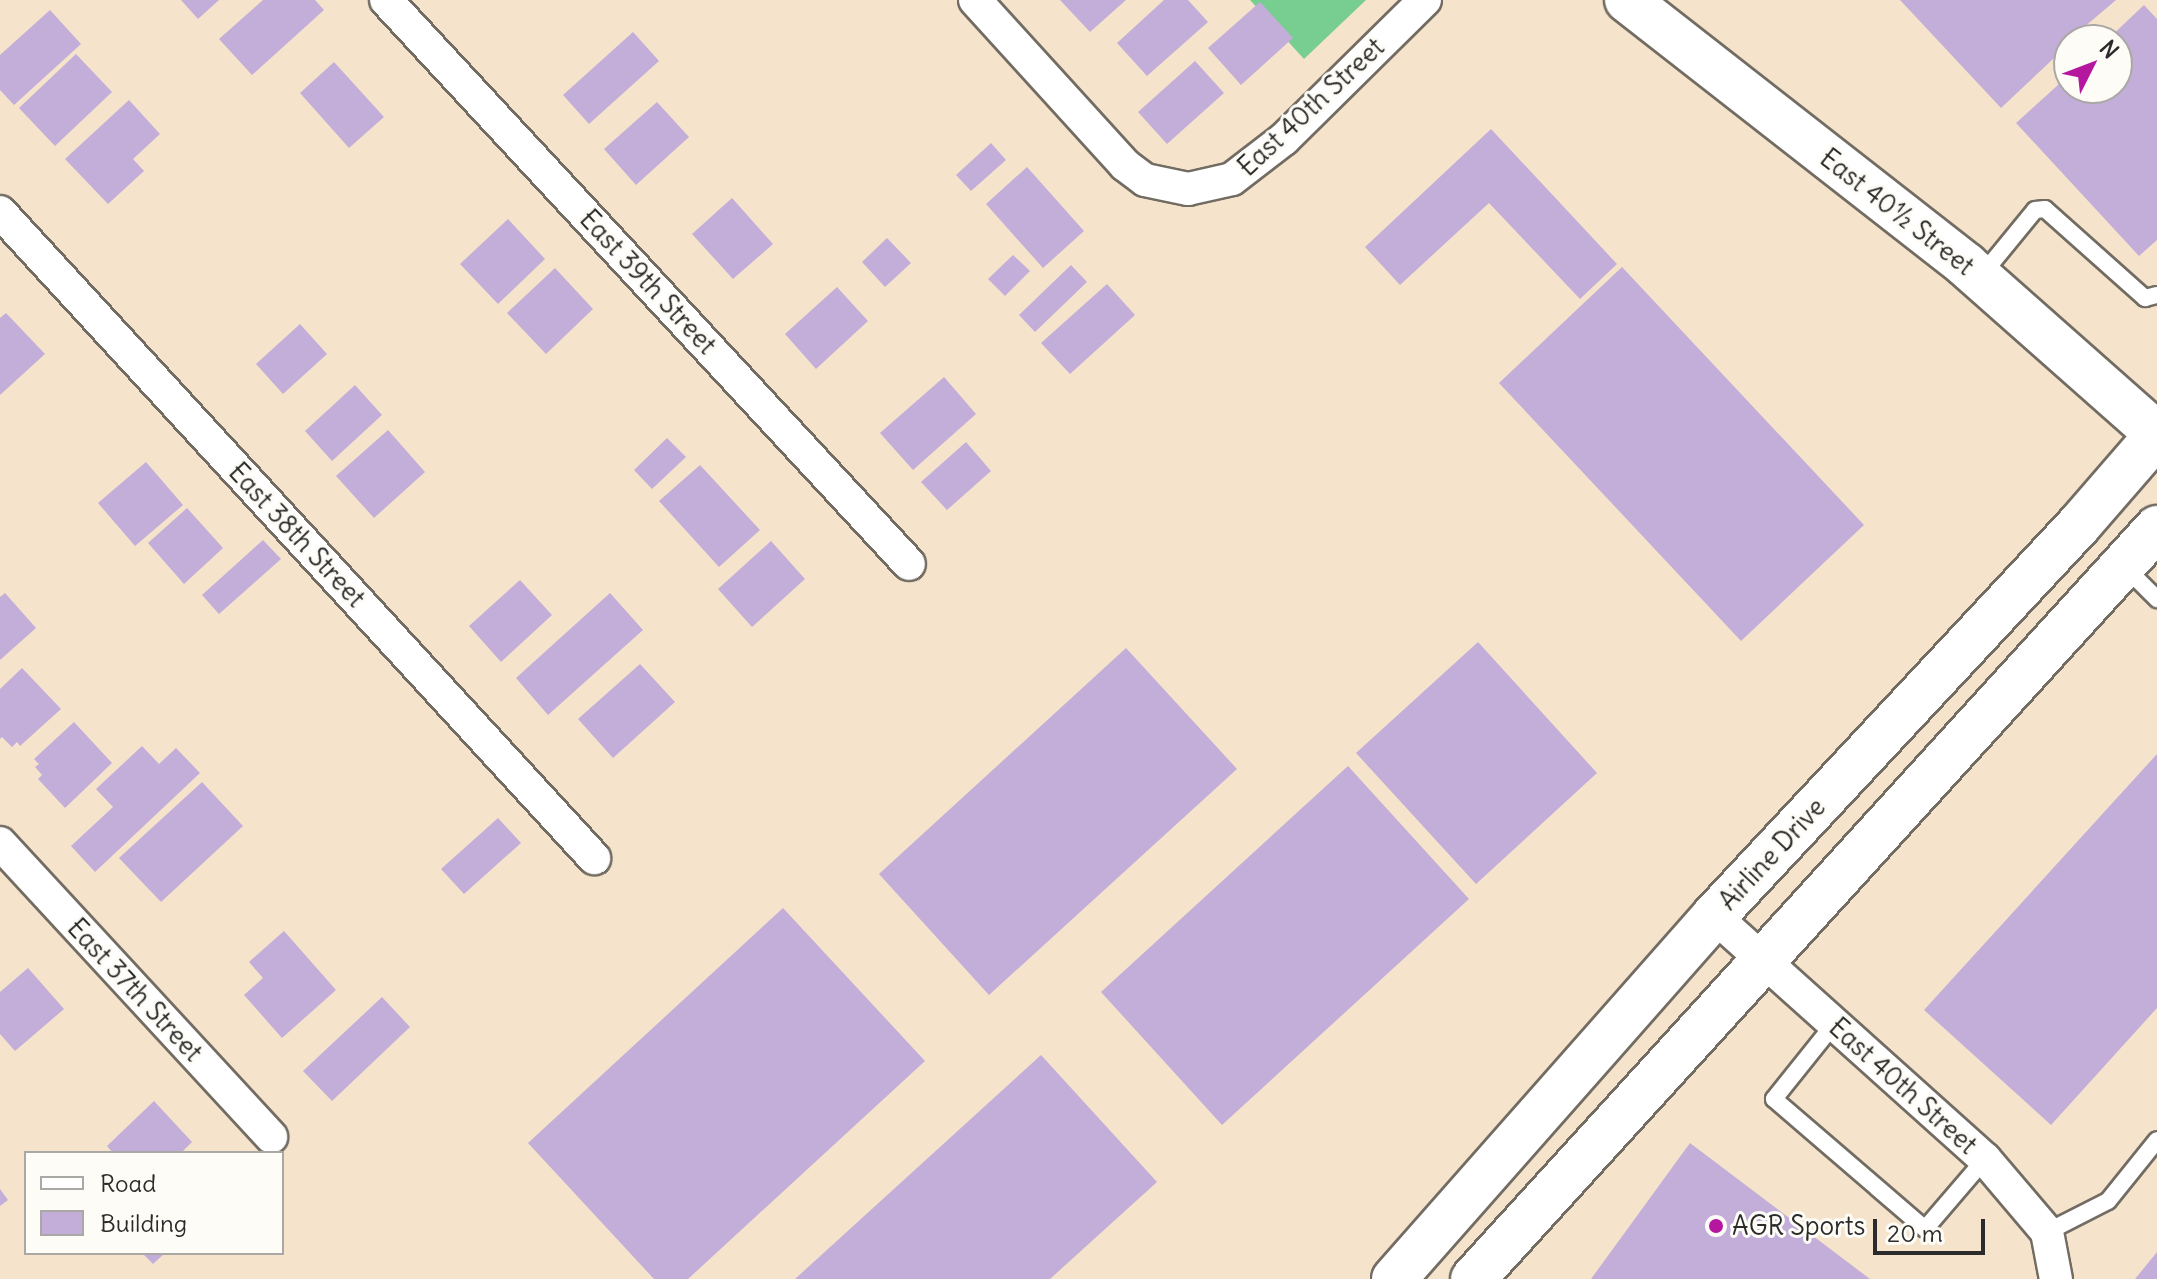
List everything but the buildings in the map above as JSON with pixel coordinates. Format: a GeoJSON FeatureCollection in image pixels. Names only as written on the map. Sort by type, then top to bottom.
{"type":"FeatureCollection","features":[{"type":"Feature","properties":{"kind":"main road","name":"East 40½ Street"},"geometry":{"type":"LineString","coordinates":[[1627,0],[1980,277],[2157,434]]}},
{"type":"Feature","properties":{"kind":"main road","name":"Airline Drive"},"geometry":{"type":"LineString","coordinates":[[1394,1279],[1714,916],[2079,525],[2157,434]]}},
{"type":"Feature","properties":{"kind":"main road"},"geometry":{"type":"LineString","coordinates":[[1473,1279],[2157,528]]}},
{"type":"Feature","properties":{"kind":"street","name":"East 39th Street"},"geometry":{"type":"LineString","coordinates":[[386,0],[909,564]]}},
{"type":"Feature","properties":{"kind":"street","name":"East 40th Street"},"geometry":{"type":"LineString","coordinates":[[975,0],[1125,165],[1145,180],[1188,189],[1232,179],[1284,139],[1425,0]]}},
{"type":"Feature","properties":{"kind":"street","name":"East 38th Street"},"geometry":{"type":"LineString","coordinates":[[0,212],[594,858]]}},
{"type":"Feature","properties":{"kind":"street","name":"East 37th Street"},"geometry":{"type":"LineString","coordinates":[[0,843],[271,1137]]}},
{"type":"Feature","properties":{"kind":"street","name":"East 40th Street"},"geometry":{"type":"LineString","coordinates":[[1714,916],[1985,1159],[2047,1232],[2056,1279]]}},
{"type":"Feature","properties":{"kind":"lane"},"geometry":{"type":"LineString","coordinates":[[1980,277],[2035,210],[2045,209],[2145,298],[2157,295]]}},
{"type":"Feature","properties":{"kind":"lane"},"geometry":{"type":"LineString","coordinates":[[2123,565],[2157,599]]}},
{"type":"Feature","properties":{"kind":"lane"},"geometry":{"type":"LineString","coordinates":[[1834,1024],[1774,1099],[1925,1229],[1985,1159]]}},
{"type":"Feature","properties":{"kind":"lane"},"geometry":{"type":"LineString","coordinates":[[2047,1232],[2108,1201],[2157,1140]]}},
{"type":"Feature","properties":{"kind":"green space"},"geometry":{"type":"Polygon","coordinates":[[[1250,0],[1366,0],[1304,59],[1250,0]]]}},
{"type":"Feature","properties":{"kind":"place","name":"AGR Sports"},"geometry":{"type":"Point","coordinates":[1716,1226]}}]}
